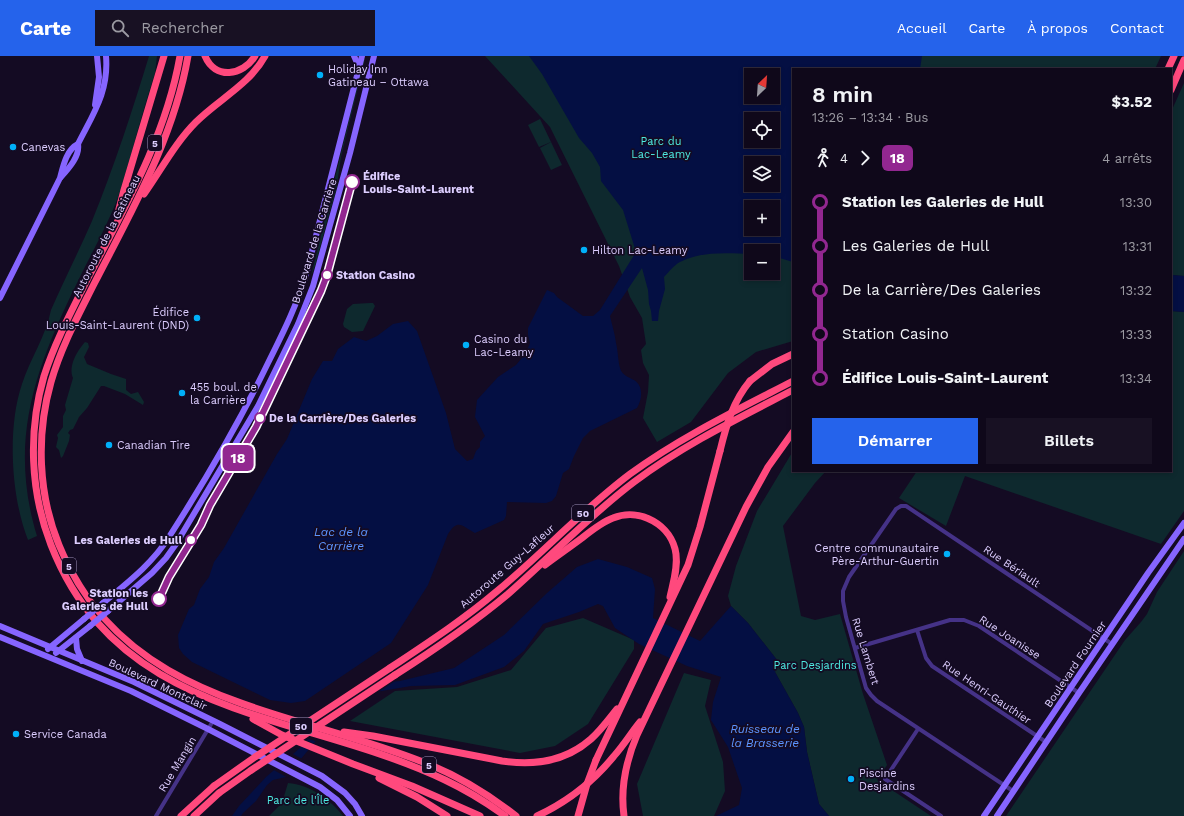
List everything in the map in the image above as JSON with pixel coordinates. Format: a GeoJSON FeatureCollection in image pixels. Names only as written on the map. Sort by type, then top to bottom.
{"type":"FeatureCollection","features":[{"type":"Feature","properties":{"kind":"highway","name":"Autoroute de la Gatineau"},"geometry":{"type":"LineString","coordinates":[[180,56],[170,100],[157,138],[142,173],[61,333],[50,359],[41,389],[36,416],[33,453],[41,515],[50,542],[68,581],[87,609],[111,637],[132,655],[163,677],[199,695],[236,710],[387,757],[430,773],[475,796],[505,816]]}},
{"type":"Feature","properties":{"kind":"highway","name":"Autoroute de la Gatineau"},"geometry":{"type":"LineString","coordinates":[[188,56],[180,94],[167,134],[153,168],[68,336],[56,367],[48,394],[42,430],[42,468],[46,501],[55,534],[70,570],[88,599],[110,625],[139,651],[173,674],[205,690],[244,705],[395,752],[439,769],[470,784],[516,816]]}},
{"type":"Feature","properties":{"kind":"highway"},"geometry":{"type":"LineString","coordinates":[[204,56],[214,68],[230,73],[244,69],[255,56]]}},
{"type":"Feature","properties":{"kind":"highway"},"geometry":{"type":"LineString","coordinates":[[129,216],[188,131],[207,112],[248,79],[265,56]]}},
{"type":"Feature","properties":{"kind":"highway"},"geometry":{"type":"LineString","coordinates":[[1168,68],[1174,56]]}},
{"type":"Feature","properties":{"kind":"highway"},"geometry":{"type":"LineString","coordinates":[[116,225],[124,190],[164,57]]}},
{"type":"Feature","properties":{"kind":"highway"},"geometry":{"type":"LineString","coordinates":[[1172,88],[1184,60]]}},
{"type":"Feature","properties":{"kind":"highway"},"geometry":{"type":"LineString","coordinates":[[578,816],[596,760],[688,565],[696,542],[727,424],[734,406],[750,381],[765,368],[792,354]]}},
{"type":"Feature","properties":{"kind":"highway","name":"Autoroute Guy-Lafleur"},"geometry":{"type":"LineString","coordinates":[[181,816],[214,786],[255,757],[434,639],[477,608],[509,581],[592,505],[637,470],[673,445],[705,426],[792,382]]}},
{"type":"Feature","properties":{"kind":"highway","name":"Autoroute Guy-Lafleur"},"geometry":{"type":"LineString","coordinates":[[194,816],[219,793],[250,771],[468,626],[514,588],[586,521],[645,474],[701,438],[792,391]]}},
{"type":"Feature","properties":{"kind":"highway"},"geometry":{"type":"LineString","coordinates":[[624,816],[622,793],[625,770],[632,746],[756,490],[772,462],[792,433]]}},
{"type":"Feature","properties":{"kind":"highway"},"geometry":{"type":"LineString","coordinates":[[514,588],[600,524],[621,515],[635,515],[648,518],[661,526],[669,536],[674,547],[676,569],[667,610]]}},
{"type":"Feature","properties":{"kind":"highway"},"geometry":{"type":"LineString","coordinates":[[323,729],[373,736],[507,762],[545,762],[566,755],[587,742],[598,732],[624,701]]}},
{"type":"Feature","properties":{"kind":"highway"},"geometry":{"type":"LineString","coordinates":[[236,710],[293,739],[353,764],[412,786],[480,816]]}},
{"type":"Feature","properties":{"kind":"highway"},"geometry":{"type":"LineString","coordinates":[[537,816],[574,794],[595,777],[614,758],[648,713]]}},
{"type":"Feature","properties":{"kind":"highway"},"geometry":{"type":"LineString","coordinates":[[353,764],[413,795],[447,816]]}},
{"type":"Feature","properties":{"kind":"main road"},"geometry":{"type":"LineString","coordinates":[[91,118],[96,103],[99,81],[97,56]]}},
{"type":"Feature","properties":{"kind":"main road"},"geometry":{"type":"LineString","coordinates":[[0,298],[60,178],[71,165],[79,150],[78,144],[98,106],[105,86],[107,74],[106,56]]}},
{"type":"Feature","properties":{"kind":"main road"},"geometry":{"type":"LineString","coordinates":[[354,56],[359,67]]}},
{"type":"Feature","properties":{"kind":"main road","name":"Boulevard de la Carrière"},"geometry":{"type":"LineString","coordinates":[[42,654],[145,567],[160,550],[169,538],[247,406],[288,324],[309,266],[362,56]]}},
{"type":"Feature","properties":{"kind":"main road","name":"Boulevard de la Carrière"},"geometry":{"type":"LineString","coordinates":[[50,657],[76,638],[148,577],[166,558],[253,415],[288,345],[314,286],[374,56]]}},
{"type":"Feature","properties":{"kind":"main road","name":"Boulevard Fournier"},"geometry":{"type":"LineString","coordinates":[[984,816],[1158,557],[1184,523]]}},
{"type":"Feature","properties":{"kind":"main road","name":"Boulevard Fournier"},"geometry":{"type":"LineString","coordinates":[[997,816],[1184,539]]}},
{"type":"Feature","properties":{"kind":"main road","name":"Boulevard Montclair"},"geometry":{"type":"LineString","coordinates":[[0,626],[137,684],[322,776],[351,798],[362,816]]}},
{"type":"Feature","properties":{"kind":"main road","name":"Boulevard Montclair"},"geometry":{"type":"LineString","coordinates":[[0,637],[138,694],[266,759],[312,783],[332,796],[342,805],[350,816]]}},
{"type":"Feature","properties":{"kind":"main road"},"geometry":{"type":"LineString","coordinates":[[76,638],[77,649],[82,661]]}},
{"type":"Feature","properties":{"kind":"street","name":"Rue Bériault"},"geometry":{"type":"LineString","coordinates":[[901,506],[908,508],[1112,644]]}},
{"type":"Feature","properties":{"kind":"street","name":"Rue Lambert"},"geometry":{"type":"LineString","coordinates":[[901,506],[896,509],[845,586],[843,596],[843,606],[866,688],[877,701],[1013,792]]}},
{"type":"Feature","properties":{"kind":"street","name":"Rue Joanisse"},"geometry":{"type":"LineString","coordinates":[[855,648],[950,620],[960,619],[969,621],[979,626],[1079,693]]}},
{"type":"Feature","properties":{"kind":"street","name":"Rue Henri-Gauthier"},"geometry":{"type":"LineString","coordinates":[[917,630],[926,658],[932,666],[1046,742]]}},
{"type":"Feature","properties":{"kind":"street","name":"Rue Mangin"},"geometry":{"type":"LineString","coordinates":[[156,816],[213,721]]}},
{"type":"Feature","properties":{"kind":"street"},"geometry":{"type":"LineString","coordinates":[[918,729],[885,778],[941,816]]}},
{"type":"Feature","properties":{"kind":"green space"},"geometry":{"type":"Polygon","coordinates":[[[149,56],[157,56],[155,73],[120,192],[115,206],[77,283],[49,345],[38,376],[30,406],[26,437],[25,468],[29,501],[37,536],[28,540],[22,523],[18,504],[13,462],[14,421],[17,402],[25,375],[49,320],[51,310],[100,201],[149,56]]]}},
{"type":"Feature","properties":{"kind":"green space","name":"Parc du Lac-Leamy"},"geometry":{"type":"Polygon","coordinates":[[[485,56],[1161,56],[1155,68],[792,68],[792,341],[756,352],[728,373],[691,422],[657,442],[643,418],[648,392],[649,375],[643,363],[641,350],[646,344],[642,318],[630,297],[619,266],[550,127],[485,56]]]}},
{"type":"Feature","properties":{"kind":"green space"},"geometry":{"type":"Polygon","coordinates":[[[364,59],[341,157],[336,191],[311,276],[364,59]]]}},
{"type":"Feature","properties":{"kind":"green space"},"geometry":{"type":"Polygon","coordinates":[[[1184,83],[1184,276],[1172,275],[1172,110],[1184,83]]]}},
{"type":"Feature","properties":{"kind":"green space"},"geometry":{"type":"Polygon","coordinates":[[[540,119],[551,142],[539,147],[528,125],[540,119]]]}},
{"type":"Feature","properties":{"kind":"green space"},"geometry":{"type":"Polygon","coordinates":[[[551,142],[562,165],[551,170],[540,148],[551,142]]]}},
{"type":"Feature","properties":{"kind":"green space"},"geometry":{"type":"Polygon","coordinates":[[[373,303],[375,306],[363,331],[352,332],[344,327],[343,324],[347,309],[353,304],[373,303]]]}},
{"type":"Feature","properties":{"kind":"green space"},"geometry":{"type":"Polygon","coordinates":[[[1172,311],[1184,312],[1184,511],[1161,544],[965,476],[946,526],[899,498],[916,472],[1172,472],[1172,311]]]}},
{"type":"Feature","properties":{"kind":"green space"},"geometry":{"type":"Polygon","coordinates":[[[85,342],[88,343],[89,347],[84,357],[87,364],[126,379],[126,390],[131,394],[138,392],[144,402],[143,405],[125,394],[101,386],[87,408],[79,417],[73,429],[68,433],[70,435],[69,441],[61,458],[59,450],[56,447],[58,438],[57,435],[63,427],[63,416],[66,410],[65,405],[73,378],[72,364],[76,354],[85,342]]]}},
{"type":"Feature","properties":{"kind":"green space","name":"Parc Desjardins"},"geometry":{"type":"Polygon","coordinates":[[[792,453],[792,472],[825,472],[783,526],[801,616],[815,620],[840,614],[863,694],[887,765],[877,780],[931,816],[829,816],[819,804],[807,752],[804,727],[798,713],[775,672],[777,660],[748,623],[731,606],[728,596],[736,566],[757,511],[792,453]]]}},
{"type":"Feature","properties":{"kind":"green space"},"geometry":{"type":"Polygon","coordinates":[[[1184,551],[1184,816],[1006,816],[1125,640],[1147,614],[1157,592],[1184,551]]]}},
{"type":"Feature","properties":{"kind":"green space"},"geometry":{"type":"Polygon","coordinates":[[[583,618],[634,640],[634,649],[588,724],[555,746],[520,753],[350,721],[395,691],[457,687],[511,670],[546,628],[583,618]]]}},
{"type":"Feature","properties":{"kind":"green space"},"geometry":{"type":"Polygon","coordinates":[[[684,673],[711,680],[705,706],[723,762],[725,791],[714,816],[643,816],[637,784],[684,673]]]}},
{"type":"Feature","properties":{"kind":"green space","name":"Parc de l'Île"},"geometry":{"type":"Polygon","coordinates":[[[288,783],[296,784],[319,794],[332,804],[343,816],[269,816],[282,803],[288,783]]]}},
{"type":"Feature","properties":{"kind":"water","name":"Lac de la Carrière"},"geometry":{"type":"Polygon","coordinates":[[[529,56],[922,56],[920,68],[792,68],[792,262],[780,258],[780,244],[744,244],[744,254],[706,254],[688,258],[680,262],[664,277],[665,289],[658,321],[652,321],[648,290],[642,268],[610,316],[621,370],[626,376],[634,380],[641,389],[641,397],[637,408],[590,431],[583,438],[569,469],[563,473],[556,496],[552,501],[546,503],[507,502],[506,516],[504,520],[475,533],[460,525],[451,529],[428,585],[391,643],[305,701],[291,703],[270,700],[192,662],[179,648],[178,635],[189,609],[194,605],[200,589],[209,577],[214,562],[224,548],[287,439],[312,379],[323,361],[332,361],[338,349],[354,337],[366,341],[377,336],[393,324],[408,321],[417,331],[446,413],[455,449],[467,461],[473,459],[476,451],[480,447],[480,442],[485,436],[475,417],[477,400],[498,377],[516,365],[526,353],[530,343],[528,328],[547,290],[554,293],[557,297],[583,316],[593,316],[600,310],[636,252],[623,210],[601,181],[600,167],[592,153],[579,138],[542,74],[529,56]]]}},
{"type":"Feature","properties":{"kind":"water"},"geometry":{"type":"Polygon","coordinates":[[[1172,275],[1184,276],[1184,312],[1172,311],[1172,275]]]}},
{"type":"Feature","properties":{"kind":"water","name":"Ruisseau de la Brasserie"},"geometry":{"type":"Polygon","coordinates":[[[598,559],[627,567],[652,578],[655,589],[653,618],[700,641],[731,606],[748,623],[777,660],[775,672],[798,713],[804,727],[807,752],[819,804],[829,816],[716,816],[739,805],[742,788],[728,747],[711,720],[713,702],[721,677],[687,666],[639,644],[615,628],[603,606],[598,604],[543,624],[524,651],[504,667],[455,685],[411,686],[376,692],[333,720],[286,777],[273,780],[267,785],[256,801],[241,816],[232,816],[239,806],[266,777],[300,748],[331,713],[378,683],[400,681],[454,668],[504,635],[547,593],[577,567],[598,559]]]}},
{"type":"Feature","properties":{"kind":"pier"},"geometry":{"type":"Polygon","coordinates":[[[398,679],[331,723],[333,724],[318,742],[308,739],[306,740],[316,745],[311,750],[300,746],[330,711],[377,681],[398,679]]]}},
{"type":"Feature","properties":{"kind":"pier"},"geometry":{"type":"Polygon","coordinates":[[[291,753],[304,760],[288,778],[272,769],[291,753]]]}},
{"type":"Feature","properties":{"kind":"bus line","name":"18"},"geometry":{"type":"LineString","coordinates":[[159,599],[169,577],[201,525],[210,505],[256,427],[321,291],[327,275],[352,182]]}},
{"type":"Feature","properties":{"kind":"place","name":"Holiday Inn Gatineau – Ottawa"},"geometry":{"type":"Point","coordinates":[320,75]}},
{"type":"Feature","properties":{"kind":"place","name":"Canevas"},"geometry":{"type":"Point","coordinates":[13,147]}},
{"type":"Feature","properties":{"kind":"place","name":"Édifice Louis-Saint-Laurent"},"geometry":{"type":"Point","coordinates":[352,182]}},
{"type":"Feature","properties":{"kind":"place","name":"Hilton Lac-Leamy"},"geometry":{"type":"Point","coordinates":[584,250]}},
{"type":"Feature","properties":{"kind":"place","name":"Station Casino"},"geometry":{"type":"Point","coordinates":[327,275]}},
{"type":"Feature","properties":{"kind":"place","name":"Édifice Louis-Saint-Laurent (DND)"},"geometry":{"type":"Point","coordinates":[197,318]}},
{"type":"Feature","properties":{"kind":"place","name":"Casino du Lac-Leamy"},"geometry":{"type":"Point","coordinates":[466,345]}},
{"type":"Feature","properties":{"kind":"place","name":"455 boul. de la Carrière"},"geometry":{"type":"Point","coordinates":[182,393]}},
{"type":"Feature","properties":{"kind":"place","name":"De la Carrière/Des Galeries"},"geometry":{"type":"Point","coordinates":[260,418]}},
{"type":"Feature","properties":{"kind":"place","name":"Canadian Tire"},"geometry":{"type":"Point","coordinates":[109,445]}},
{"type":"Feature","properties":{"kind":"place","name":"Les Galeries de Hull"},"geometry":{"type":"Point","coordinates":[191,540]}},
{"type":"Feature","properties":{"kind":"place","name":"Centre communautaire Père-Arthur-Guertin"},"geometry":{"type":"Point","coordinates":[947,554]}},
{"type":"Feature","properties":{"kind":"place","name":"Station les Galeries de Hull"},"geometry":{"type":"Point","coordinates":[159,599]}},
{"type":"Feature","properties":{"kind":"place","name":"Service Canada"},"geometry":{"type":"Point","coordinates":[16,734]}},
{"type":"Feature","properties":{"kind":"place","name":"Piscine Desjardins"},"geometry":{"type":"Point","coordinates":[851,779]}}]}
